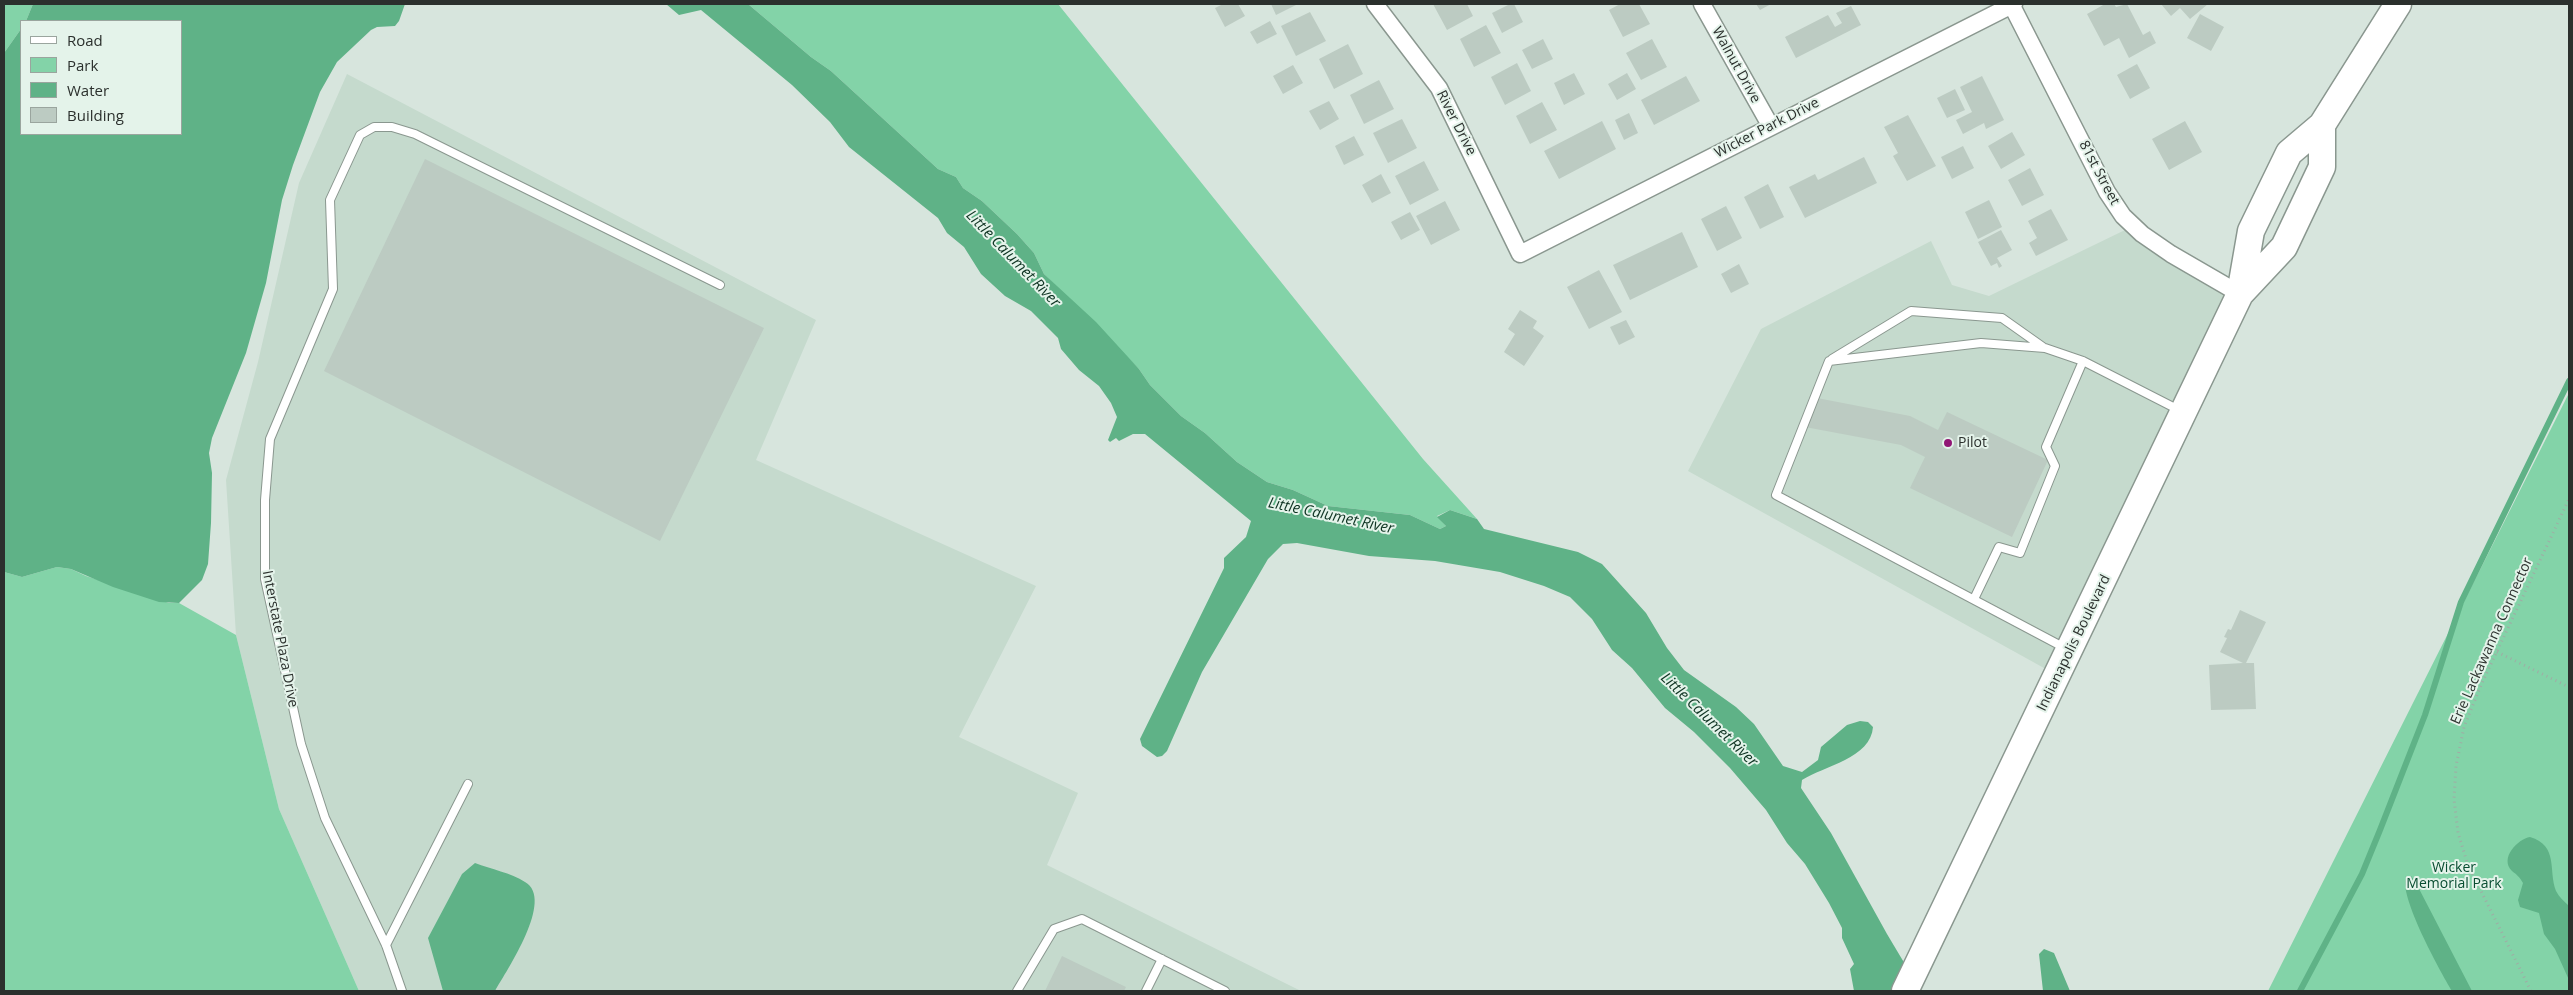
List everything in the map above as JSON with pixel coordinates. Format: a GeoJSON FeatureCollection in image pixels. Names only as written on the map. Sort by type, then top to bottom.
{"type":"FeatureCollection","features":[{"type":"Feature","properties":{"kind":"highway","name":"Indianapolis Boulevard"},"geometry":{"type":"LineString","coordinates":[[1905,991],[2185,413],[2240,294],[2251,231],[2290,153],[2322,125],[2398,4]]}},
{"type":"Feature","properties":{"kind":"highway","name":"Indianapolis Boulevard"},"geometry":{"type":"LineString","coordinates":[[2240,294],[2284,247],[2322,167],[2322,125]]}},
{"type":"Feature","properties":{"kind":"street","name":"River Drive"},"geometry":{"type":"LineString","coordinates":[[1375,4],[1439,88],[1520,254]]}},
{"type":"Feature","properties":{"kind":"street","name":"Walnut Drive"},"geometry":{"type":"LineString","coordinates":[[1702,4],[1770,125]]}},
{"type":"Feature","properties":{"kind":"street","name":"Wicker Park Drive"},"geometry":{"type":"LineString","coordinates":[[1520,254],[1770,125],[2012,4]]}},
{"type":"Feature","properties":{"kind":"street","name":"81st Street"},"geometry":{"type":"LineString","coordinates":[[2012,4],[2107,192],[2123,216],[2171,254],[2240,294]]}},
{"type":"Feature","properties":{"kind":"lane","name":"Interstate Plaza Drive"},"geometry":{"type":"LineString","coordinates":[[402,991],[386,945],[324,818],[301,744],[265,579],[265,500],[270,439],[333,289],[330,200],[360,135],[374,127],[392,127],[415,134],[720,285]]}},
{"type":"Feature","properties":{"kind":"lane"},"geometry":{"type":"LineString","coordinates":[[2045,348],[2002,318],[1911,311],[1829,361],[1776,495],[2070,650]]}},
{"type":"Feature","properties":{"kind":"lane"},"geometry":{"type":"LineString","coordinates":[[1829,361],[1981,343],[2045,348],[2083,361],[2185,413]]}},
{"type":"Feature","properties":{"kind":"lane"},"geometry":{"type":"LineString","coordinates":[[1974,599],[1999,547],[2020,553],[2055,466],[2046,447],[2083,361]]}},
{"type":"Feature","properties":{"kind":"lane"},"geometry":{"type":"LineString","coordinates":[[386,945],[468,784]]}},
{"type":"Feature","properties":{"kind":"lane"},"geometry":{"type":"LineString","coordinates":[[1017,991],[1054,929],[1082,919],[1225,991]]}},
{"type":"Feature","properties":{"kind":"lane"},"geometry":{"type":"LineString","coordinates":[[1146,991],[1162,959]]}},
{"type":"Feature","properties":{"kind":"path","name":"Erie Lackawanna Connector"},"geometry":{"type":"LineString","coordinates":[[2531,991],[2468,865],[2458,833],[2454,799],[2456,766],[2464,727],[2569,499]]}},
{"type":"Feature","properties":{"kind":"path"},"geometry":{"type":"LineString","coordinates":[[2497,652],[2569,687]]}},
{"type":"Feature","properties":{"kind":"shaded area"},"geometry":{"type":"Polygon","coordinates":[[[347,74],[816,320],[756,460],[1036,586],[959,737],[1078,793],[1047,865],[1301,991],[359,991],[279,809],[236,635],[226,480],[258,362],[299,183],[347,74]]]}},
{"type":"Feature","properties":{"kind":"shaded area"},"geometry":{"type":"Polygon","coordinates":[[[2125,230],[2230,298],[2053,673],[1688,471],[1761,329],[1931,241],[1952,285],[1989,296],[2125,230]]]}},
{"type":"Feature","properties":{"kind":"green space"},"geometry":{"type":"Polygon","coordinates":[[[4,4],[33,4],[26,20],[20,20],[20,30],[4,53],[4,4]]]}},
{"type":"Feature","properties":{"kind":"green space"},"geometry":{"type":"Polygon","coordinates":[[[748,4],[1058,4],[1423,459],[1477,519],[1450,510],[1437,516],[1446,526],[1440,529],[1410,515],[1328,506],[1293,490],[1267,482],[1237,462],[1205,433],[1181,416],[1150,385],[1139,369],[1044,274],[1034,253],[1017,234],[982,201],[963,188],[956,177],[938,169],[831,71],[811,57],[748,4]]]}},
{"type":"Feature","properties":{"kind":"green space","name":"Wicker Memorial Park"},"geometry":{"type":"Polygon","coordinates":[[[2569,393],[2569,991],[2268,991],[2569,393]]]}},
{"type":"Feature","properties":{"kind":"green space"},"geometry":{"type":"Polygon","coordinates":[[[57,567],[71,569],[86,576],[169,603],[179,603],[236,635],[279,809],[359,991],[4,991],[4,572],[22,577],[57,567]]]}},
{"type":"Feature","properties":{"kind":"water"},"geometry":{"type":"Polygon","coordinates":[[[33,4],[405,4],[399,21],[395,26],[377,27],[371,30],[337,62],[320,92],[282,200],[266,283],[246,353],[212,438],[209,453],[212,473],[208,564],[202,580],[179,603],[159,602],[113,587],[71,569],[57,567],[22,577],[4,572],[4,53],[20,30],[20,135],[182,135],[182,20],[26,20],[33,4]]]}},
{"type":"Feature","properties":{"kind":"water","name":"Little Calumet River"},"geometry":{"type":"Polygon","coordinates":[[[666,4],[748,4],[811,57],[831,71],[938,169],[956,177],[963,188],[982,201],[1017,234],[1034,253],[1044,274],[1096,322],[1139,369],[1150,385],[1181,416],[1205,433],[1237,462],[1267,482],[1293,490],[1328,506],[1410,515],[1440,529],[1446,526],[1437,517],[1450,510],[1477,519],[1484,529],[1578,552],[1602,564],[1646,613],[1667,648],[1684,670],[1736,707],[1754,724],[1783,766],[1802,772],[1818,760],[1821,747],[1847,725],[1860,721],[1868,722],[1873,727],[1870,738],[1864,746],[1845,760],[1802,780],[1801,788],[1831,833],[1921,991],[1854,991],[1850,969],[1854,964],[1842,938],[1842,928],[1805,864],[1787,843],[1766,810],[1730,768],[1694,732],[1665,708],[1632,668],[1612,650],[1592,619],[1570,597],[1544,586],[1500,572],[1435,561],[1369,556],[1297,543],[1283,544],[1268,559],[1202,672],[1167,751],[1162,756],[1157,757],[1142,746],[1140,739],[1224,568],[1224,558],[1246,537],[1251,521],[1145,434],[1133,434],[1119,441],[1116,438],[1110,442],[1108,440],[1117,417],[1111,403],[1099,386],[1079,370],[1061,349],[1058,338],[1031,311],[1005,296],[981,274],[964,247],[947,233],[938,218],[849,147],[830,122],[792,85],[701,10],[679,15],[666,4]]]}},
{"type":"Feature","properties":{"kind":"water"},"geometry":{"type":"Polygon","coordinates":[[[2530,837],[2545,846],[2549,853],[2556,891],[2569,906],[2569,980],[2555,949],[2544,934],[2539,913],[2520,907],[2518,900],[2523,883],[2512,871],[2508,860],[2516,845],[2530,837]]]}},
{"type":"Feature","properties":{"kind":"water"},"geometry":{"type":"Polygon","coordinates":[[[475,863],[525,882],[533,891],[535,903],[532,918],[518,952],[495,991],[443,991],[428,938],[462,874],[475,863]]]}},
{"type":"Feature","properties":{"kind":"water"},"geometry":{"type":"Polygon","coordinates":[[[2406,876],[2411,876],[2415,881],[2472,991],[2452,991],[2446,981],[2414,915],[2405,886],[2406,876]]]}},
{"type":"Feature","properties":{"kind":"water"},"geometry":{"type":"Polygon","coordinates":[[[2044,949],[2054,953],[2070,991],[2043,991],[2039,954],[2044,949]]]}},
{"type":"Feature","properties":{"kind":"building"},"geometry":{"type":"Polygon","coordinates":[[[1223,4],[1238,4],[1245,16],[1225,27],[1215,8],[1223,4]]]}},
{"type":"Feature","properties":{"kind":"building"},"geometry":{"type":"Polygon","coordinates":[[[1271,4],[1298,4],[1276,15],[1271,4]]]}},
{"type":"Feature","properties":{"kind":"building"},"geometry":{"type":"Polygon","coordinates":[[[1433,4],[1467,4],[1473,16],[1447,30],[1433,4]]]}},
{"type":"Feature","properties":{"kind":"building"},"geometry":{"type":"Polygon","coordinates":[[[1510,4],[1514,4],[1523,22],[1502,33],[1492,13],[1510,4]]]}},
{"type":"Feature","properties":{"kind":"building"},"geometry":{"type":"Polygon","coordinates":[[[1620,4],[1639,4],[1650,24],[1623,37],[1609,10],[1620,4]]]}},
{"type":"Feature","properties":{"kind":"building"},"geometry":{"type":"Polygon","coordinates":[[[1756,4],[1771,4],[1760,10],[1756,4]]]}},
{"type":"Feature","properties":{"kind":"building"},"geometry":{"type":"Polygon","coordinates":[[[2105,4],[2114,4],[2116,7],[2127,4],[2143,35],[2150,31],[2156,43],[2129,58],[2119,38],[2104,46],[2087,14],[2105,4]]]}},
{"type":"Feature","properties":{"kind":"building"},"geometry":{"type":"Polygon","coordinates":[[[2161,4],[2208,4],[2190,19],[2180,8],[2171,16],[2161,4]]]}},
{"type":"Feature","properties":{"kind":"building"},"geometry":{"type":"Polygon","coordinates":[[[1851,6],[1861,25],[1796,58],[1785,37],[1828,15],[1835,27],[1842,23],[1836,13],[1851,6]]]}},
{"type":"Feature","properties":{"kind":"building"},"geometry":{"type":"Polygon","coordinates":[[[1310,12],[1326,41],[1296,56],[1281,26],[1310,12]]]}},
{"type":"Feature","properties":{"kind":"building"},"geometry":{"type":"Polygon","coordinates":[[[2200,14],[2224,27],[2211,51],[2187,38],[2200,14]]]}},
{"type":"Feature","properties":{"kind":"building"},"geometry":{"type":"Polygon","coordinates":[[[1270,21],[1277,34],[1257,44],[1250,32],[1270,21]]]}},
{"type":"Feature","properties":{"kind":"building"},"geometry":{"type":"Polygon","coordinates":[[[1486,25],[1501,53],[1474,67],[1460,39],[1486,25]]]}},
{"type":"Feature","properties":{"kind":"building"},"geometry":{"type":"Polygon","coordinates":[[[1543,39],[1553,59],[1532,69],[1522,50],[1543,39]]]}},
{"type":"Feature","properties":{"kind":"building"},"geometry":{"type":"Polygon","coordinates":[[[1652,39],[1667,67],[1641,80],[1626,53],[1652,39]]]}},
{"type":"Feature","properties":{"kind":"building"},"geometry":{"type":"Polygon","coordinates":[[[1348,44],[1363,74],[1334,89],[1319,59],[1348,44]]]}},
{"type":"Feature","properties":{"kind":"building"},"geometry":{"type":"Polygon","coordinates":[[[1517,63],[1531,91],[1505,105],[1491,77],[1517,63]]]}},
{"type":"Feature","properties":{"kind":"building"},"geometry":{"type":"Polygon","coordinates":[[[2137,64],[2150,88],[2130,99],[2117,75],[2137,64]]]}},
{"type":"Feature","properties":{"kind":"building"},"geometry":{"type":"Polygon","coordinates":[[[1293,65],[1303,83],[1283,94],[1273,76],[1293,65]]]}},
{"type":"Feature","properties":{"kind":"building"},"geometry":{"type":"Polygon","coordinates":[[[1574,73],[1585,94],[1564,105],[1554,83],[1574,73]]]}},
{"type":"Feature","properties":{"kind":"building"},"geometry":{"type":"Polygon","coordinates":[[[1627,73],[1636,89],[1617,100],[1608,84],[1627,73]]]}},
{"type":"Feature","properties":{"kind":"building"},"geometry":{"type":"Polygon","coordinates":[[[1686,76],[1700,101],[1654,125],[1641,100],[1686,76]]]}},
{"type":"Feature","properties":{"kind":"building"},"geometry":{"type":"Polygon","coordinates":[[[1982,76],[2004,120],[1986,129],[1984,123],[1963,134],[1956,120],[1972,112],[1960,87],[1982,76]]]}},
{"type":"Feature","properties":{"kind":"building"},"geometry":{"type":"Polygon","coordinates":[[[1379,80],[1394,109],[1364,124],[1350,95],[1379,80]]]}},
{"type":"Feature","properties":{"kind":"building"},"geometry":{"type":"Polygon","coordinates":[[[1955,89],[1965,110],[1947,118],[1937,98],[1955,89]]]}},
{"type":"Feature","properties":{"kind":"building"},"geometry":{"type":"Polygon","coordinates":[[[1329,101],[1339,119],[1320,130],[1309,111],[1329,101]]]}},
{"type":"Feature","properties":{"kind":"building"},"geometry":{"type":"Polygon","coordinates":[[[1542,102],[1557,130],[1530,144],[1516,116],[1542,102]]]}},
{"type":"Feature","properties":{"kind":"building"},"geometry":{"type":"Polygon","coordinates":[[[1629,113],[1638,133],[1624,140],[1615,120],[1629,113]]]}},
{"type":"Feature","properties":{"kind":"building"},"geometry":{"type":"Polygon","coordinates":[[[1908,115],[1936,166],[1907,181],[1893,156],[1898,153],[1884,127],[1908,115]]]}},
{"type":"Feature","properties":{"kind":"building"},"geometry":{"type":"Polygon","coordinates":[[[1402,119],[1417,148],[1388,163],[1373,133],[1402,119]]]}},
{"type":"Feature","properties":{"kind":"building"},"geometry":{"type":"Polygon","coordinates":[[[1602,121],[1616,149],[1559,179],[1544,151],[1602,121]]]}},
{"type":"Feature","properties":{"kind":"building"},"geometry":{"type":"Polygon","coordinates":[[[2185,121],[2202,152],[2169,170],[2152,139],[2185,121]]]}},
{"type":"Feature","properties":{"kind":"building"},"geometry":{"type":"Polygon","coordinates":[[[2012,132],[2025,155],[2001,169],[1988,146],[2012,132]]]}},
{"type":"Feature","properties":{"kind":"building"},"geometry":{"type":"Polygon","coordinates":[[[1354,136],[1364,155],[1344,165],[1335,146],[1354,136]]]}},
{"type":"Feature","properties":{"kind":"building"},"geometry":{"type":"Polygon","coordinates":[[[1963,146],[1974,168],[1952,179],[1941,157],[1963,146]]]}},
{"type":"Feature","properties":{"kind":"building"},"geometry":{"type":"Polygon","coordinates":[[[1864,157],[1877,183],[1805,218],[1789,187],[1815,174],[1818,180],[1864,157]]]}},
{"type":"Feature","properties":{"kind":"building"},"geometry":{"type":"Polygon","coordinates":[[[425,159],[764,328],[660,541],[324,371],[425,159]]]}},
{"type":"Feature","properties":{"kind":"building"},"geometry":{"type":"Polygon","coordinates":[[[1424,161],[1439,190],[1410,205],[1395,176],[1424,161]]]}},
{"type":"Feature","properties":{"kind":"building"},"geometry":{"type":"Polygon","coordinates":[[[2030,168],[2044,195],[2022,206],[2008,180],[2030,168]]]}},
{"type":"Feature","properties":{"kind":"building"},"geometry":{"type":"Polygon","coordinates":[[[1381,174],[1391,193],[1372,203],[1362,185],[1381,174]]]}},
{"type":"Feature","properties":{"kind":"building"},"geometry":{"type":"Polygon","coordinates":[[[1768,184],[1784,217],[1760,229],[1744,197],[1768,184]]]}},
{"type":"Feature","properties":{"kind":"building"},"geometry":{"type":"Polygon","coordinates":[[[1989,200],[2002,227],[1978,239],[1965,212],[1989,200]]]}},
{"type":"Feature","properties":{"kind":"building"},"geometry":{"type":"Polygon","coordinates":[[[1445,201],[1460,230],[1431,245],[1416,216],[1445,201]]]}},
{"type":"Feature","properties":{"kind":"building"},"geometry":{"type":"Polygon","coordinates":[[[1726,206],[1742,238],[1717,251],[1701,219],[1726,206]]]}},
{"type":"Feature","properties":{"kind":"building"},"geometry":{"type":"Polygon","coordinates":[[[2051,209],[2068,240],[2036,256],[2029,243],[2037,238],[2028,221],[2051,209]]]}},
{"type":"Feature","properties":{"kind":"building"},"geometry":{"type":"Polygon","coordinates":[[[1410,212],[1420,230],[1401,240],[1391,222],[1410,212]]]}},
{"type":"Feature","properties":{"kind":"building"},"geometry":{"type":"Polygon","coordinates":[[[2001,230],[2012,250],[1997,258],[2002,266],[1999,268],[1997,263],[1991,266],[1978,242],[2001,230]]]}},
{"type":"Feature","properties":{"kind":"building"},"geometry":{"type":"Polygon","coordinates":[[[1682,232],[1698,267],[1630,300],[1613,265],[1682,232]]]}},
{"type":"Feature","properties":{"kind":"building"},"geometry":{"type":"Polygon","coordinates":[[[1739,264],[1749,284],[1731,293],[1721,274],[1739,264]]]}},
{"type":"Feature","properties":{"kind":"building"},"geometry":{"type":"Polygon","coordinates":[[[1599,270],[1622,312],[1589,329],[1567,287],[1599,270]]]}},
{"type":"Feature","properties":{"kind":"building"},"geometry":{"type":"Polygon","coordinates":[[[1520,310],[1537,321],[1533,328],[1544,336],[1524,366],[1504,352],[1515,334],[1508,329],[1520,310]]]}},
{"type":"Feature","properties":{"kind":"building"},"geometry":{"type":"Polygon","coordinates":[[[1626,320],[1635,337],[1619,345],[1610,327],[1626,320]]]}},
{"type":"Feature","properties":{"kind":"building"},"geometry":{"type":"Polygon","coordinates":[[[1817,398],[1910,416],[1938,430],[1947,412],[2048,460],[2012,537],[1910,488],[1925,457],[1901,445],[1805,427],[1817,398]]]}},
{"type":"Feature","properties":{"kind":"building"},"geometry":{"type":"Polygon","coordinates":[[[2240,610],[2266,622],[2246,663],[2254,663],[2256,709],[2211,710],[2209,665],[2243,663],[2220,652],[2227,638],[2224,637],[2228,629],[2231,630],[2240,610]]]}},
{"type":"Feature","properties":{"kind":"building"},"geometry":{"type":"Polygon","coordinates":[[[1062,956],[1126,987],[1124,991],[1045,991],[1062,956]]]}},
{"type":"Feature","properties":{"kind":"waterway"},"geometry":{"type":"LineString","coordinates":[[2300,991],[2362,874],[2425,715],[2461,602],[2569,381]]}},
{"type":"Feature","properties":{"kind":"place","name":"Pilot"},"geometry":{"type":"Point","coordinates":[1948,443]}}]}
